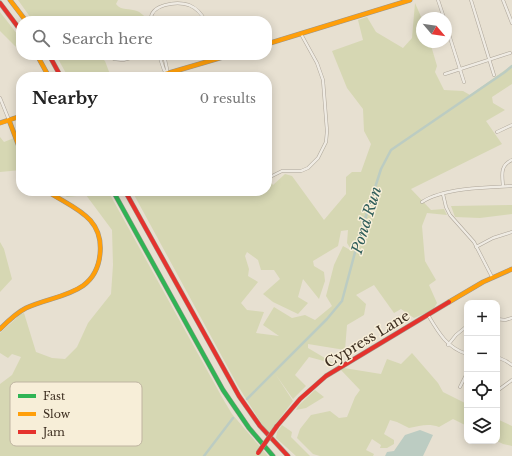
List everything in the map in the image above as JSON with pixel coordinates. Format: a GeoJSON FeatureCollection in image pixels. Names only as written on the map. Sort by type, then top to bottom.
{"type":"FeatureCollection","features":[{"type":"Feature","properties":{"kind":"main road"},"geometry":{"type":"LineString","coordinates":[[10,0],[22,16]]}},
{"type":"Feature","properties":{"kind":"main road"},"geometry":{"type":"LineString","coordinates":[[272,42],[410,0]]}},
{"type":"Feature","properties":{"kind":"main road"},"geometry":{"type":"LineString","coordinates":[[0,3],[16,24]]}},
{"type":"Feature","properties":{"kind":"main road"},"geometry":{"type":"LineString","coordinates":[[40,60],[46,72]]}},
{"type":"Feature","properties":{"kind":"main road"},"geometry":{"type":"LineString","coordinates":[[52,60],[58,72]]}},
{"type":"Feature","properties":{"kind":"main road"},"geometry":{"type":"LineString","coordinates":[[174,72],[213,60]]}},
{"type":"Feature","properties":{"kind":"main road"},"geometry":{"type":"LineString","coordinates":[[0,123],[16,118]]}},
{"type":"Feature","properties":{"kind":"main road"},"geometry":{"type":"LineString","coordinates":[[9,120],[16,139]]}},
{"type":"Feature","properties":{"kind":"main road"},"geometry":{"type":"LineString","coordinates":[[0,329],[15,315],[26,308],[70,294],[79,289],[91,278],[98,264],[100,243],[96,229],[91,221],[79,209],[56,196]]}},
{"type":"Feature","properties":{"kind":"main road"},"geometry":{"type":"LineString","coordinates":[[116,196],[227,396],[249,428],[273,456]]}},
{"type":"Feature","properties":{"kind":"main road"},"geometry":{"type":"LineString","coordinates":[[128,196],[239,396],[260,426],[288,456]]}},
{"type":"Feature","properties":{"kind":"main road","name":"Cypress Lane"},"geometry":{"type":"LineString","coordinates":[[257,455],[277,426],[299,400],[324,378],[345,363],[428,315],[476,285],[512,269]]}},
{"type":"Feature","properties":{"kind":"street"},"geometry":{"type":"LineString","coordinates":[[438,0],[442,12]]}},
{"type":"Feature","properties":{"kind":"street"},"geometry":{"type":"LineString","coordinates":[[471,0],[494,75]]}},
{"type":"Feature","properties":{"kind":"street"},"geometry":{"type":"LineString","coordinates":[[503,0],[512,23]]}},
{"type":"Feature","properties":{"kind":"street"},"geometry":{"type":"LineString","coordinates":[[151,16],[154,10],[170,4],[178,3],[193,8],[201,16]]}},
{"type":"Feature","properties":{"kind":"street"},"geometry":{"type":"LineString","coordinates":[[272,176],[282,170],[301,171],[308,168],[318,158],[326,142],[327,131],[321,74],[300,33]]}},
{"type":"Feature","properties":{"kind":"street"},"geometry":{"type":"LineString","coordinates":[[452,44],[464,82]]}},
{"type":"Feature","properties":{"kind":"street"},"geometry":{"type":"LineString","coordinates":[[445,74],[510,53]]}},
{"type":"Feature","properties":{"kind":"street"},"geometry":{"type":"LineString","coordinates":[[161,60],[166,72]]}},
{"type":"Feature","properties":{"kind":"street"},"geometry":{"type":"LineString","coordinates":[[165,60],[167,72]]}},
{"type":"Feature","properties":{"kind":"street"},"geometry":{"type":"LineString","coordinates":[[0,98],[9,120]]}},
{"type":"Feature","properties":{"kind":"street"},"geometry":{"type":"LineString","coordinates":[[497,132],[512,125]]}},
{"type":"Feature","properties":{"kind":"street"},"geometry":{"type":"LineString","coordinates":[[503,186],[502,170],[506,163],[512,160]]}},
{"type":"Feature","properties":{"kind":"street"},"geometry":{"type":"LineString","coordinates":[[422,202],[430,197],[472,188],[512,186]]}},
{"type":"Feature","properties":{"kind":"street"},"geometry":{"type":"LineString","coordinates":[[443,194],[446,207],[450,215],[469,236],[492,277]]}},
{"type":"Feature","properties":{"kind":"street"},"geometry":{"type":"LineString","coordinates":[[476,247],[493,238],[512,232]]}},
{"type":"Feature","properties":{"kind":"street"},"geometry":{"type":"LineString","coordinates":[[428,315],[448,345],[464,353]]}},
{"type":"Feature","properties":{"kind":"street"},"geometry":{"type":"LineString","coordinates":[[500,319],[512,318]]}},
{"type":"Feature","properties":{"kind":"street"},"geometry":{"type":"LineString","coordinates":[[448,345],[456,335],[464,328]]}},
{"type":"Feature","properties":{"kind":"street"},"geometry":{"type":"LineString","coordinates":[[500,358],[512,365]]}},
{"type":"Feature","properties":{"kind":"street"},"geometry":{"type":"LineString","coordinates":[[460,387],[464,379]]}},
{"type":"Feature","properties":{"kind":"street"},"geometry":{"type":"LineString","coordinates":[[500,389],[512,380]]}},
{"type":"Feature","properties":{"kind":"green space"},"geometry":{"type":"Polygon","coordinates":[[[18,0],[118,0],[116,4],[120,8],[138,11],[144,16],[29,16],[18,0]]]}},
{"type":"Feature","properties":{"kind":"green space"},"geometry":{"type":"Polygon","coordinates":[[[415,3],[419,12],[416,12],[416,48],[432,48],[437,66],[435,72],[444,90],[463,91],[470,95],[512,65],[512,84],[492,97],[493,103],[505,110],[486,121],[502,144],[411,189],[431,210],[444,209],[447,215],[427,213],[422,226],[425,261],[436,280],[429,285],[437,303],[433,310],[414,318],[401,309],[394,313],[374,285],[356,295],[366,304],[364,315],[347,325],[345,350],[308,344],[308,348],[335,364],[309,357],[295,375],[306,386],[293,399],[276,375],[293,401],[268,434],[238,386],[135,196],[272,196],[272,184],[273,185],[285,174],[292,176],[324,220],[346,194],[346,177],[352,172],[361,172],[371,144],[364,131],[363,109],[347,88],[332,51],[363,40],[358,20],[367,17],[376,32],[403,48],[412,38],[415,3]],[[348,230],[341,231],[338,246],[313,261],[314,266],[324,272],[325,281],[319,299],[303,279],[298,297],[308,303],[298,314],[273,302],[263,294],[280,279],[274,270],[261,270],[258,260],[247,252],[245,256],[249,269],[248,276],[258,282],[241,303],[247,310],[264,312],[256,333],[279,336],[263,325],[274,307],[292,318],[305,315],[315,320],[332,306],[326,296],[334,265],[343,246],[352,251],[347,243],[348,230]]]}},
{"type":"Feature","properties":{"kind":"green space"},"geometry":{"type":"Polygon","coordinates":[[[0,12],[16,33],[16,47],[0,31],[0,12]]]}},
{"type":"Feature","properties":{"kind":"green space"},"geometry":{"type":"Polygon","coordinates":[[[59,60],[104,60],[109,72],[65,72],[59,60]]]}},
{"type":"Feature","properties":{"kind":"green space"},"geometry":{"type":"Polygon","coordinates":[[[0,137],[4,142],[14,138],[16,143],[16,170],[0,172],[0,137]]]}},
{"type":"Feature","properties":{"kind":"green space"},"geometry":{"type":"Polygon","coordinates":[[[87,196],[111,196],[232,414],[268,456],[0,456],[0,384],[12,375],[21,357],[12,354],[8,358],[0,353],[0,333],[24,313],[36,352],[52,358],[65,359],[77,347],[88,323],[111,294],[113,265],[112,230],[87,196]]]}},
{"type":"Feature","properties":{"kind":"green space"},"geometry":{"type":"Polygon","coordinates":[[[512,205],[512,214],[480,218],[455,217],[451,206],[512,205]]]}},
{"type":"Feature","properties":{"kind":"green space"},"geometry":{"type":"Polygon","coordinates":[[[0,242],[4,249],[12,279],[0,292],[0,242]]]}},
{"type":"Feature","properties":{"kind":"green space"},"geometry":{"type":"Polygon","coordinates":[[[412,353],[438,383],[443,392],[464,402],[464,424],[453,419],[439,427],[428,425],[409,428],[390,420],[384,434],[394,440],[394,444],[387,448],[380,448],[381,445],[372,439],[366,450],[374,454],[373,456],[320,456],[313,454],[297,438],[300,429],[311,415],[330,411],[339,418],[347,417],[355,397],[360,390],[341,370],[344,368],[381,374],[387,359],[401,364],[412,353]]]}},
{"type":"Feature","properties":{"kind":"green space"},"geometry":{"type":"Polygon","coordinates":[[[315,390],[324,397],[306,408],[296,410],[298,406],[315,390]]]}},
{"type":"Feature","properties":{"kind":"green space"},"geometry":{"type":"Polygon","coordinates":[[[500,420],[512,426],[512,446],[500,442],[500,420]]]}},
{"type":"Feature","properties":{"kind":"green space"},"geometry":{"type":"Polygon","coordinates":[[[282,425],[292,432],[291,437],[310,456],[296,456],[276,438],[277,432],[282,425]]]}},
{"type":"Feature","properties":{"kind":"shaded area"},"geometry":{"type":"Polygon","coordinates":[[[420,430],[433,435],[423,456],[385,456],[387,452],[394,451],[405,435],[420,430]]]}},
{"type":"Feature","properties":{"kind":"waterway","name":"Pond Run"},"geometry":{"type":"LineString","coordinates":[[247,399],[327,319],[342,301],[358,241],[381,169],[391,150],[512,66]]}},
{"type":"Feature","properties":{"kind":"waterway","name":"Pond Run"},"geometry":{"type":"LineString","coordinates":[[204,456],[233,418]]}},
{"type":"Feature","properties":{"kind":"traffic: fast"},"geometry":{"type":"LineString","coordinates":[[116,196],[223,390],[249,428],[273,456]]}},
{"type":"Feature","properties":{"kind":"traffic: slow"},"geometry":{"type":"LineString","coordinates":[[10,0],[22,16]]}},
{"type":"Feature","properties":{"kind":"traffic: slow"},"geometry":{"type":"LineString","coordinates":[[272,42],[410,0]]}},
{"type":"Feature","properties":{"kind":"traffic: slow"},"geometry":{"type":"LineString","coordinates":[[40,60],[46,72]]}},
{"type":"Feature","properties":{"kind":"traffic: slow"},"geometry":{"type":"LineString","coordinates":[[172,72],[213,60]]}},
{"type":"Feature","properties":{"kind":"traffic: slow"},"geometry":{"type":"LineString","coordinates":[[0,123],[16,118]]}},
{"type":"Feature","properties":{"kind":"traffic: slow"},"geometry":{"type":"LineString","coordinates":[[9,120],[16,139]]}},
{"type":"Feature","properties":{"kind":"traffic: slow"},"geometry":{"type":"LineString","coordinates":[[0,329],[15,315],[26,308],[73,292],[83,286],[91,278],[97,268],[100,254],[100,241],[92,222],[76,208],[56,196]]}},
{"type":"Feature","properties":{"kind":"traffic: slow"},"geometry":{"type":"LineString","coordinates":[[449,302],[483,282],[512,269]]}},
{"type":"Feature","properties":{"kind":"traffic: jam"},"geometry":{"type":"LineString","coordinates":[[0,3],[16,24]]}},
{"type":"Feature","properties":{"kind":"traffic: jam"},"geometry":{"type":"LineString","coordinates":[[52,60],[58,72]]}},
{"type":"Feature","properties":{"kind":"traffic: jam"},"geometry":{"type":"LineString","coordinates":[[128,196],[239,396],[260,426],[288,456]]}},
{"type":"Feature","properties":{"kind":"traffic: jam"},"geometry":{"type":"LineString","coordinates":[[277,426],[300,399],[326,376],[449,302]]}},
{"type":"Feature","properties":{"kind":"traffic: jam"},"geometry":{"type":"LineString","coordinates":[[258,453],[277,426]]}}]}
